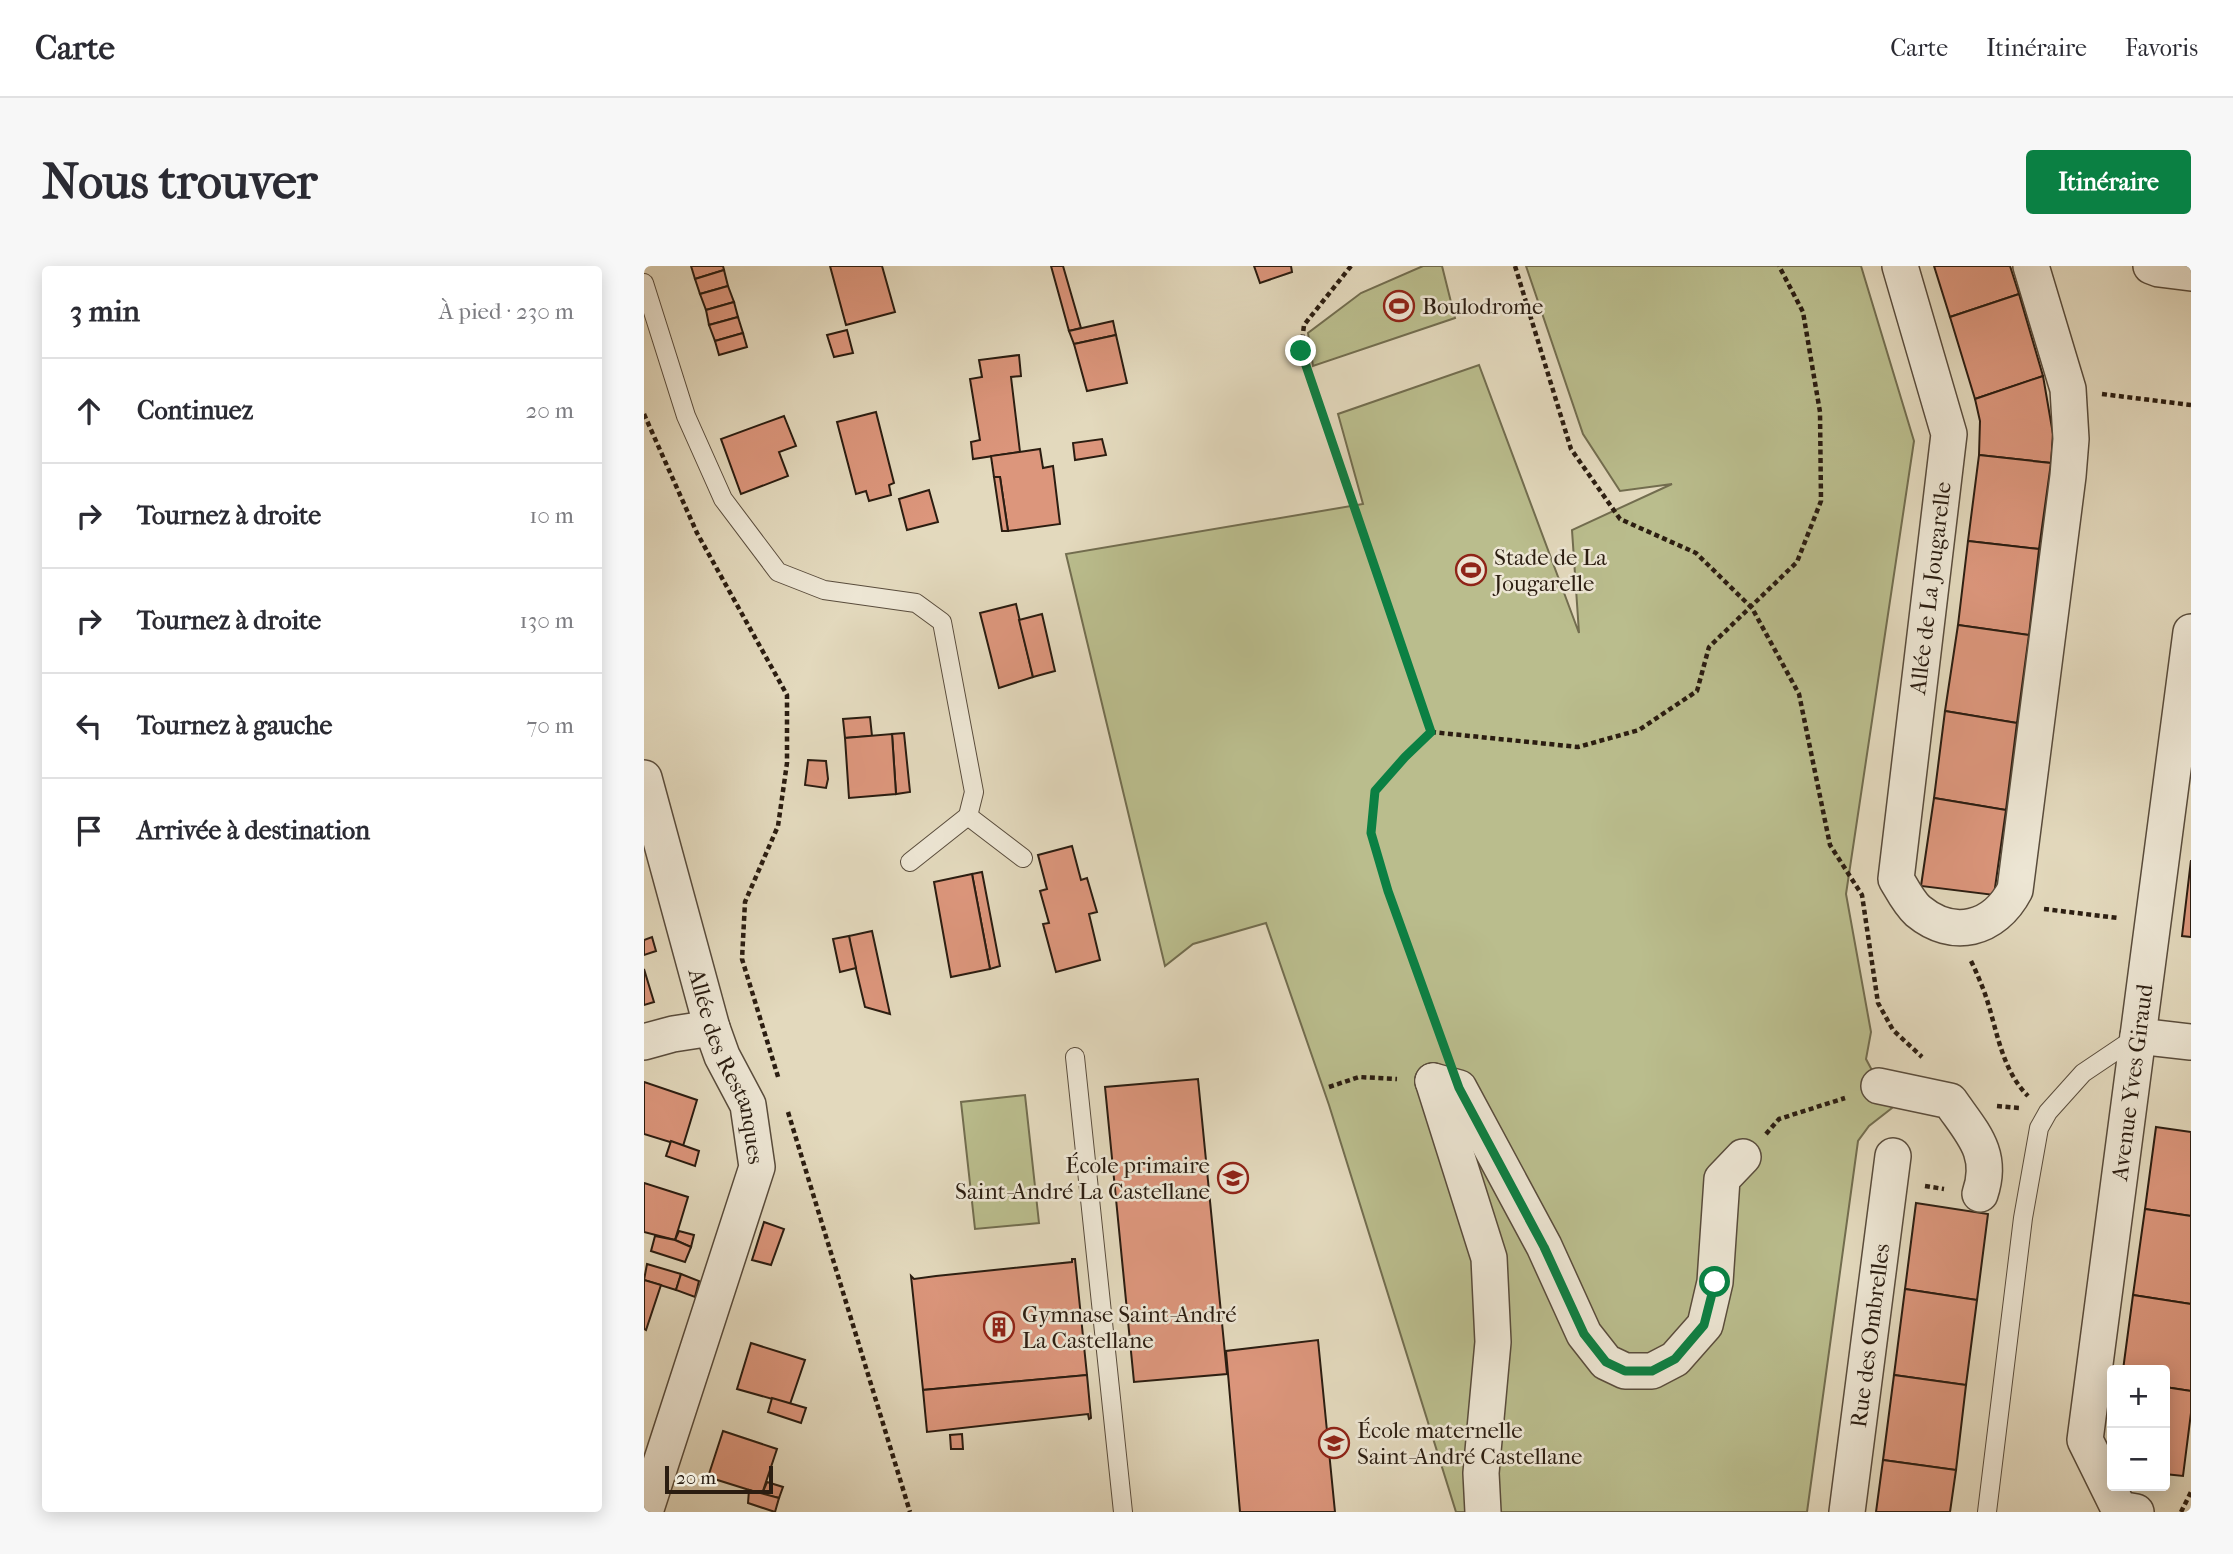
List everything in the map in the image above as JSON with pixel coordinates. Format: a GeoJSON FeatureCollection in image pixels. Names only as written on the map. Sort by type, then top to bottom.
{"type":"FeatureCollection","features":[{"type":"Feature","properties":{"kind":"street","name":"Allée de La Jougarelle"},"geometry":{"type":"LineString","coordinates":[[1900,266],[1949,434],[1896,879],[1915,909],[1938,924],[1956,928]]}},
{"type":"Feature","properties":{"kind":"street"},"geometry":{"type":"LineString","coordinates":[[1956,928],[1988,922],[2008,904],[2015,890],[2068,476],[2071,439],[2068,389],[2031,266]]}},
{"type":"Feature","properties":{"kind":"street"},"geometry":{"type":"LineString","coordinates":[[2151,266],[2159,270],[2191,273]]}},
{"type":"Feature","properties":{"kind":"street","name":"Avenue Yves Giraud"},"geometry":{"type":"LineString","coordinates":[[2136,1512],[2119,1509],[2085,1440],[2191,632]]}},
{"type":"Feature","properties":{"kind":"street","name":"Allée des Restanques"},"geometry":{"type":"LineString","coordinates":[[644,778],[712,1028],[722,1056],[748,1105],[757,1167],[645,1512]]}},
{"type":"Feature","properties":{"kind":"street"},"geometry":{"type":"LineString","coordinates":[[644,1042],[712,1028]]}},
{"type":"Feature","properties":{"kind":"street"},"geometry":{"type":"LineString","coordinates":[[2138,1035],[2191,1042]]}},
{"type":"Feature","properties":{"kind":"street"},"geometry":{"type":"LineString","coordinates":[[1446,1085],[1544,1247],[1584,1334],[1606,1362],[1625,1371],[1652,1371],[1675,1359],[1704,1325],[1715,1282],[1722,1179],[1744,1157]]}},
{"type":"Feature","properties":{"kind":"street"},"geometry":{"type":"LineString","coordinates":[[1446,1085],[1489,1258],[1493,1342],[1481,1473],[1483,1512]]}},
{"type":"Feature","properties":{"kind":"street"},"geometry":{"type":"LineString","coordinates":[[1879,1086],[1950,1101],[1981,1147],[1986,1177],[1980,1194]]}},
{"type":"Feature","properties":{"kind":"street","name":"Rue des Ombrelles"},"geometry":{"type":"LineString","coordinates":[[1847,1512],[1893,1156]]}},
{"type":"Feature","properties":{"kind":"lane"},"geometry":{"type":"LineString","coordinates":[[644,283],[686,416],[723,499],[778,572],[824,590],[916,603],[942,622],[974,792],[968,816],[910,862]]}},
{"type":"Feature","properties":{"kind":"lane"},"geometry":{"type":"LineString","coordinates":[[968,816],[1023,858]]}},
{"type":"Feature","properties":{"kind":"lane"},"geometry":{"type":"LineString","coordinates":[[1987,1512],[2023,1218],[2039,1128],[2048,1112],[2083,1073],[2138,1035]]}},
{"type":"Feature","properties":{"kind":"lane"},"geometry":{"type":"LineString","coordinates":[[1075,1056],[1123,1512]]}},
{"type":"Feature","properties":{"kind":"path"},"geometry":{"type":"LineString","coordinates":[[1350,266],[1304,325],[1301,351],[1431,732]]}},
{"type":"Feature","properties":{"kind":"path"},"geometry":{"type":"LineString","coordinates":[[1515,266],[1571,449],[1620,519],[1696,553],[1752,608],[1798,694],[1830,845],[1861,895],[1878,1003],[1893,1030],[1921,1056],[1950,1101]]}},
{"type":"Feature","properties":{"kind":"path"},"geometry":{"type":"LineString","coordinates":[[1329,1087],[1359,1077],[1446,1085],[1371,833],[1375,791],[1405,757],[1431,732],[1578,747],[1639,730],[1697,691],[1709,648],[1797,562],[1821,501],[1820,412],[1803,312],[1779,266]]}},
{"type":"Feature","properties":{"kind":"path"},"geometry":{"type":"LineString","coordinates":[[2068,389],[2191,405]]}},
{"type":"Feature","properties":{"kind":"path"},"geometry":{"type":"LineString","coordinates":[[644,414],[696,533],[787,695],[787,764],[778,826],[745,902],[742,959],[782,1091]]}},
{"type":"Feature","properties":{"kind":"path"},"geometry":{"type":"LineString","coordinates":[[2008,904],[2153,922]]}},
{"type":"Feature","properties":{"kind":"path"},"geometry":{"type":"LineString","coordinates":[[1956,928],[1984,992],[1997,1039],[2014,1082],[2048,1112]]}},
{"type":"Feature","properties":{"kind":"path"},"geometry":{"type":"LineString","coordinates":[[1744,1157],[1779,1119],[1879,1086]]}},
{"type":"Feature","properties":{"kind":"path"},"geometry":{"type":"LineString","coordinates":[[786,1104],[910,1512]]}},
{"type":"Feature","properties":{"kind":"path"},"geometry":{"type":"LineString","coordinates":[[2181,1512],[2191,1492]]}},
{"type":"Feature","properties":{"kind":"green space","name":"Boulodrome"},"geometry":{"type":"Polygon","coordinates":[[[1423,266],[1442,266],[1455,318],[1313,366],[1308,333],[1361,293],[1423,266]]]}},
{"type":"Feature","properties":{"kind":"green space"},"geometry":{"type":"Polygon","coordinates":[[[1526,266],[1861,266],[1914,441],[1846,894],[1871,1032],[1866,1059],[1892,1108],[1869,1126],[1858,1141],[1807,1512],[1456,1512],[1329,1105],[1266,923],[1193,944],[1165,966],[1066,554],[1363,504],[1338,414],[1479,365],[1579,633],[1572,530],[1672,484],[1620,491],[1583,434],[1526,266]]]}},
{"type":"Feature","properties":{"kind":"green space"},"geometry":{"type":"Polygon","coordinates":[[[1025,1095],[1039,1223],[975,1229],[961,1102],[1025,1095]]]}},
{"type":"Feature","properties":{"kind":"building"},"geometry":{"type":"Polygon","coordinates":[[[691,266],[723,266],[724,270],[695,279],[691,266]]]}},
{"type":"Feature","properties":{"kind":"building"},"geometry":{"type":"Polygon","coordinates":[[[830,266],[882,266],[895,312],[846,325],[830,266]]]}},
{"type":"Feature","properties":{"kind":"building"},"geometry":{"type":"Polygon","coordinates":[[[1051,266],[1063,266],[1081,328],[1069,331],[1051,266]]]}},
{"type":"Feature","properties":{"kind":"building"},"geometry":{"type":"Polygon","coordinates":[[[1254,266],[1291,266],[1292,272],[1260,283],[1254,266]]]}},
{"type":"Feature","properties":{"kind":"building"},"geometry":{"type":"Polygon","coordinates":[[[1934,266],[2010,266],[2019,294],[1950,317],[1934,266]]]}},
{"type":"Feature","properties":{"kind":"building"},"geometry":{"type":"Polygon","coordinates":[[[724,270],[728,286],[700,294],[695,279],[724,270]]]}},
{"type":"Feature","properties":{"kind":"building"},"geometry":{"type":"Polygon","coordinates":[[[728,286],[734,302],[706,310],[700,294],[728,286]]]}},
{"type":"Feature","properties":{"kind":"building"},"geometry":{"type":"Polygon","coordinates":[[[2019,294],[2043,376],[1975,399],[1950,317],[2019,294]]]}},
{"type":"Feature","properties":{"kind":"building"},"geometry":{"type":"Polygon","coordinates":[[[734,302],[738,317],[709,325],[706,310],[734,302]]]}},
{"type":"Feature","properties":{"kind":"building"},"geometry":{"type":"Polygon","coordinates":[[[738,317],[743,333],[715,341],[709,325],[738,317]]]}},
{"type":"Feature","properties":{"kind":"building"},"geometry":{"type":"Polygon","coordinates":[[[1113,321],[1116,335],[1074,344],[1069,331],[1113,321]]]}},
{"type":"Feature","properties":{"kind":"building"},"geometry":{"type":"Polygon","coordinates":[[[847,330],[853,353],[834,357],[827,335],[847,330]]]}},
{"type":"Feature","properties":{"kind":"building"},"geometry":{"type":"Polygon","coordinates":[[[743,333],[747,347],[719,355],[715,341],[743,333]]]}},
{"type":"Feature","properties":{"kind":"building"},"geometry":{"type":"Polygon","coordinates":[[[1116,335],[1127,383],[1087,391],[1074,344],[1116,335]]]}},
{"type":"Feature","properties":{"kind":"building"},"geometry":{"type":"Polygon","coordinates":[[[1019,355],[1021,376],[1011,377],[1020,452],[973,459],[971,442],[980,440],[970,379],[982,377],[979,360],[1019,355]]]}},
{"type":"Feature","properties":{"kind":"building"},"geometry":{"type":"Polygon","coordinates":[[[2043,376],[2053,434],[2051,463],[1979,455],[1980,421],[1975,399],[2043,376]]]}},
{"type":"Feature","properties":{"kind":"building"},"geometry":{"type":"Polygon","coordinates":[[[876,412],[894,483],[889,485],[891,495],[869,501],[866,491],[856,494],[837,422],[876,412]]]}},
{"type":"Feature","properties":{"kind":"building"},"geometry":{"type":"Polygon","coordinates":[[[784,416],[796,446],[779,452],[788,476],[741,494],[721,439],[784,416]]]}},
{"type":"Feature","properties":{"kind":"building"},"geometry":{"type":"Polygon","coordinates":[[[1102,439],[1106,455],[1075,460],[1073,443],[1102,439]]]}},
{"type":"Feature","properties":{"kind":"building"},"geometry":{"type":"Polygon","coordinates":[[[1040,449],[1043,468],[1053,466],[1060,524],[1008,531],[1000,477],[994,477],[991,456],[1040,449]]]}},
{"type":"Feature","properties":{"kind":"building"},"geometry":{"type":"Polygon","coordinates":[[[1979,455],[2051,463],[2039,549],[1968,541],[1979,455]]]}},
{"type":"Feature","properties":{"kind":"building"},"geometry":{"type":"Polygon","coordinates":[[[994,477],[1000,477],[1008,531],[1002,531],[994,477]]]}},
{"type":"Feature","properties":{"kind":"building"},"geometry":{"type":"Polygon","coordinates":[[[929,490],[938,522],[907,530],[899,499],[929,490]]]}},
{"type":"Feature","properties":{"kind":"building"},"geometry":{"type":"Polygon","coordinates":[[[1968,541],[2039,549],[2029,635],[1958,625],[1968,541]]]}},
{"type":"Feature","properties":{"kind":"building"},"geometry":{"type":"Polygon","coordinates":[[[1016,604],[1033,677],[999,688],[980,613],[1016,604]]]}},
{"type":"Feature","properties":{"kind":"building"},"geometry":{"type":"Polygon","coordinates":[[[1042,614],[1055,671],[1033,677],[1019,620],[1042,614]]]}},
{"type":"Feature","properties":{"kind":"building"},"geometry":{"type":"Polygon","coordinates":[[[1958,625],[2029,635],[2017,723],[1945,711],[1958,625]]]}},
{"type":"Feature","properties":{"kind":"building"},"geometry":{"type":"Polygon","coordinates":[[[1945,711],[2017,723],[2006,810],[1934,798],[1945,711]]]}},
{"type":"Feature","properties":{"kind":"building"},"geometry":{"type":"Polygon","coordinates":[[[870,717],[872,736],[845,738],[843,719],[870,717]]]}},
{"type":"Feature","properties":{"kind":"building"},"geometry":{"type":"Polygon","coordinates":[[[904,733],[910,792],[896,794],[892,734],[904,733]]]}},
{"type":"Feature","properties":{"kind":"building"},"geometry":{"type":"Polygon","coordinates":[[[892,734],[896,794],[849,798],[845,738],[892,734]]]}},
{"type":"Feature","properties":{"kind":"building"},"geometry":{"type":"Polygon","coordinates":[[[808,760],[826,761],[826,788],[805,785],[808,760]]]}},
{"type":"Feature","properties":{"kind":"building"},"geometry":{"type":"Polygon","coordinates":[[[1934,798],[2006,810],[1994,895],[1921,886],[1934,798]]]}},
{"type":"Feature","properties":{"kind":"building"},"geometry":{"type":"Polygon","coordinates":[[[1072,846],[1081,880],[1087,878],[1097,912],[1089,914],[1100,960],[1056,972],[1043,924],[1049,923],[1040,891],[1047,889],[1038,855],[1072,846]]]}},
{"type":"Feature","properties":{"kind":"building"},"geometry":{"type":"Polygon","coordinates":[[[2191,860],[2191,937],[2182,936],[2191,860]]]}},
{"type":"Feature","properties":{"kind":"building"},"geometry":{"type":"Polygon","coordinates":[[[982,872],[1000,966],[990,969],[972,874],[982,872]]]}},
{"type":"Feature","properties":{"kind":"building"},"geometry":{"type":"Polygon","coordinates":[[[972,874],[990,969],[951,977],[934,882],[972,874]]]}},
{"type":"Feature","properties":{"kind":"building"},"geometry":{"type":"Polygon","coordinates":[[[872,931],[890,1014],[865,1007],[850,944],[849,936],[872,931]]]}},
{"type":"Feature","properties":{"kind":"building"},"geometry":{"type":"Polygon","coordinates":[[[849,936],[856,968],[840,972],[833,939],[849,936]]]}},
{"type":"Feature","properties":{"kind":"building"},"geometry":{"type":"Polygon","coordinates":[[[652,937],[656,951],[644,955],[644,940],[652,937]]]}},
{"type":"Feature","properties":{"kind":"building"},"geometry":{"type":"Polygon","coordinates":[[[644,969],[654,1002],[644,1005],[644,969]]]}},
{"type":"Feature","properties":{"kind":"building"},"geometry":{"type":"Polygon","coordinates":[[[1198,1079],[1227,1374],[1134,1382],[1105,1087],[1198,1079]]]}},
{"type":"Feature","properties":{"kind":"building"},"geometry":{"type":"Polygon","coordinates":[[[644,1082],[697,1100],[683,1146],[644,1134],[644,1082]]]}},
{"type":"Feature","properties":{"kind":"building"},"geometry":{"type":"Polygon","coordinates":[[[2156,1127],[2191,1132],[2191,1216],[2145,1209],[2156,1127]]]}},
{"type":"Feature","properties":{"kind":"building"},"geometry":{"type":"Polygon","coordinates":[[[671,1141],[699,1151],[695,1166],[666,1156],[671,1141]]]}},
{"type":"Feature","properties":{"kind":"building"},"geometry":{"type":"Polygon","coordinates":[[[644,1183],[688,1197],[675,1240],[644,1232],[644,1183]]]}},
{"type":"Feature","properties":{"kind":"building"},"geometry":{"type":"Polygon","coordinates":[[[1916,1203],[1988,1214],[1977,1300],[1905,1289],[1916,1203]]]}},
{"type":"Feature","properties":{"kind":"building"},"geometry":{"type":"Polygon","coordinates":[[[2145,1209],[2191,1216],[2191,1304],[2133,1295],[2145,1209]]]}},
{"type":"Feature","properties":{"kind":"building"},"geometry":{"type":"Polygon","coordinates":[[[764,1222],[784,1229],[771,1265],[752,1260],[764,1222]]]}},
{"type":"Feature","properties":{"kind":"building"},"geometry":{"type":"Polygon","coordinates":[[[679,1231],[694,1235],[691,1247],[675,1240],[679,1231]]]}},
{"type":"Feature","properties":{"kind":"building"},"geometry":{"type":"Polygon","coordinates":[[[655,1236],[691,1247],[685,1262],[651,1251],[655,1236]]]}},
{"type":"Feature","properties":{"kind":"building","name":"Gymnase Saint-André La Castellane"},"geometry":{"type":"Polygon","coordinates":[[[1072,1259],[1075,1259],[1087,1375],[923,1390],[911,1276],[914,1279],[1072,1262],[1072,1259]]]}},
{"type":"Feature","properties":{"kind":"building"},"geometry":{"type":"Polygon","coordinates":[[[647,1264],[681,1274],[676,1290],[644,1280],[647,1264]]]}},
{"type":"Feature","properties":{"kind":"building"},"geometry":{"type":"Polygon","coordinates":[[[681,1274],[699,1281],[695,1297],[676,1290],[681,1274]]]}},
{"type":"Feature","properties":{"kind":"building"},"geometry":{"type":"Polygon","coordinates":[[[644,1280],[661,1285],[646,1330],[644,1329],[644,1280]]]}},
{"type":"Feature","properties":{"kind":"building"},"geometry":{"type":"Polygon","coordinates":[[[1905,1289],[1977,1300],[1966,1385],[1894,1375],[1905,1289]]]}},
{"type":"Feature","properties":{"kind":"building"},"geometry":{"type":"Polygon","coordinates":[[[2133,1295],[2191,1304],[2191,1391],[2170,1388],[2170,1365],[2124,1365],[2133,1295]]]}},
{"type":"Feature","properties":{"kind":"building"},"geometry":{"type":"Polygon","coordinates":[[[1318,1340],[1335,1512],[1240,1512],[1226,1351],[1318,1340]]]}},
{"type":"Feature","properties":{"kind":"building"},"geometry":{"type":"Polygon","coordinates":[[[751,1343],[805,1360],[790,1404],[737,1389],[751,1343]]]}},
{"type":"Feature","properties":{"kind":"building"},"geometry":{"type":"Polygon","coordinates":[[[1087,1375],[1089,1419],[1088,1414],[927,1432],[923,1390],[1087,1375]]]}},
{"type":"Feature","properties":{"kind":"building"},"geometry":{"type":"Polygon","coordinates":[[[1894,1375],[1966,1385],[1956,1470],[1883,1460],[1894,1375]]]}},
{"type":"Feature","properties":{"kind":"building"},"geometry":{"type":"Polygon","coordinates":[[[2170,1388],[2191,1391],[2183,1476],[2170,1475],[2170,1388]]]}},
{"type":"Feature","properties":{"kind":"building"},"geometry":{"type":"Polygon","coordinates":[[[772,1398],[806,1408],[801,1423],[768,1412],[772,1398]]]}},
{"type":"Feature","properties":{"kind":"building"},"geometry":{"type":"Polygon","coordinates":[[[723,1431],[777,1449],[762,1494],[708,1477],[723,1431]]]}},
{"type":"Feature","properties":{"kind":"building"},"geometry":{"type":"Polygon","coordinates":[[[962,1434],[963,1449],[951,1449],[950,1435],[962,1434]]]}},
{"type":"Feature","properties":{"kind":"building"},"geometry":{"type":"Polygon","coordinates":[[[1883,1460],[1956,1470],[1950,1512],[1876,1512],[1883,1460]]]}},
{"type":"Feature","properties":{"kind":"building"},"geometry":{"type":"Polygon","coordinates":[[[767,1482],[783,1487],[779,1498],[762,1494],[767,1482]]]}},
{"type":"Feature","properties":{"kind":"building"},"geometry":{"type":"Polygon","coordinates":[[[749,1490],[779,1498],[775,1512],[748,1503],[749,1490]]]}},
{"type":"Feature","properties":{"kind":"place","name":"Boulodrome"},"geometry":{"type":"Point","coordinates":[1399,306]}},
{"type":"Feature","properties":{"kind":"place","name":"Stade de La Jougarelle"},"geometry":{"type":"Point","coordinates":[1471,570]}},
{"type":"Feature","properties":{"kind":"place","name":"École primaire Saint-André La Castellane"},"geometry":{"type":"Point","coordinates":[1233,1178]}},
{"type":"Feature","properties":{"kind":"place","name":"Gymnase Saint-André La Castellane"},"geometry":{"type":"Point","coordinates":[999,1327]}},
{"type":"Feature","properties":{"kind":"place","name":"École maternelle Saint-André Castellane"},"geometry":{"type":"Point","coordinates":[1334,1443]}},
{"type":"Feature","properties":{"kind":"route"},"geometry":{"type":"LineString","coordinates":[[1301,351],[1431,732],[1375,791],[1371,833],[1388,891],[1459,1088],[1544,1247],[1584,1334],[1606,1362],[1625,1371],[1652,1371],[1675,1359],[1704,1325],[1715,1282]]}}]}
